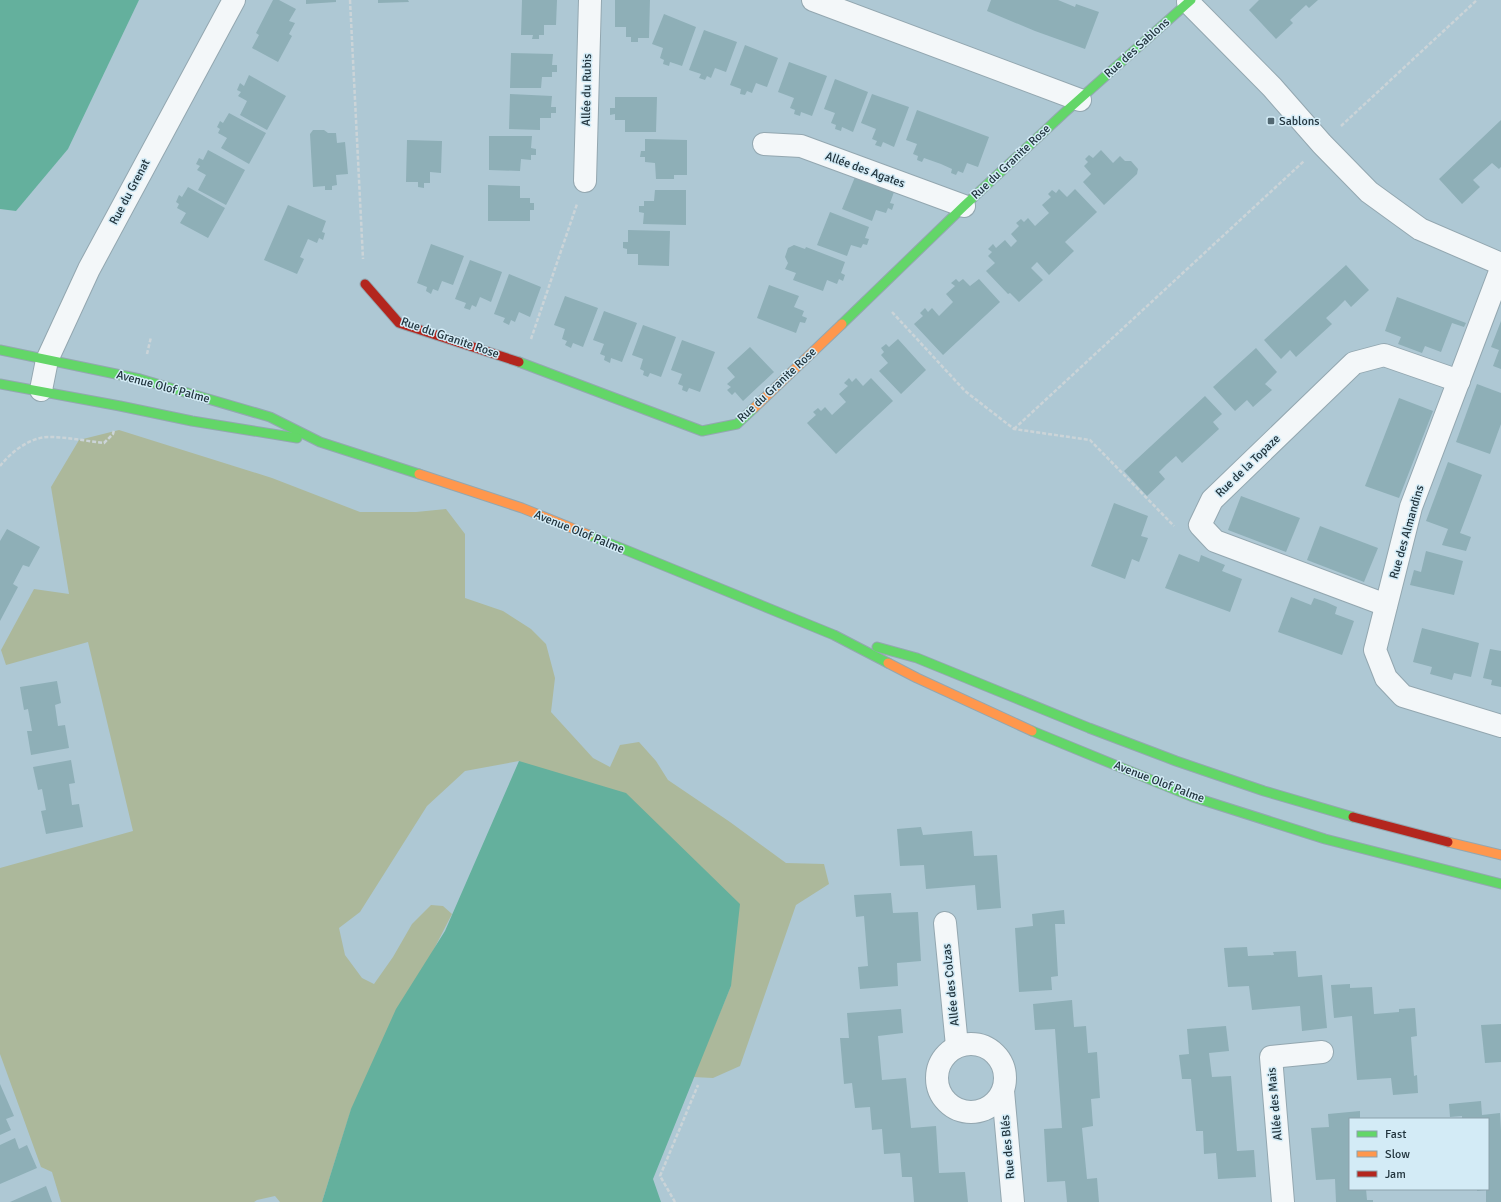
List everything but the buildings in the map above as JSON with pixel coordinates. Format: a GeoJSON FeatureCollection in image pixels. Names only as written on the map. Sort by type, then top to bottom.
{"type":"FeatureCollection","features":[{"type":"Feature","properties":{"kind":"main road","name":"Rue des Sablons"},"geometry":{"type":"LineString","coordinates":[[1080,100],[1190,1]]}},
{"type":"Feature","properties":{"kind":"main road","name":"Rue du Granite Rose"},"geometry":{"type":"LineString","coordinates":[[365,284],[399,323],[523,362],[702,431],[737,424],[964,206],[1080,100]]}},
{"type":"Feature","properties":{"kind":"main road","name":"Avenue Olof Palme"},"geometry":{"type":"LineString","coordinates":[[0,350],[140,379],[270,417],[320,442],[522,508],[834,635],[917,678],[1048,739],[1193,796],[1325,839],[1501,884]]}},
{"type":"Feature","properties":{"kind":"main road","name":"Avenue Olof Palme"},"geometry":{"type":"LineString","coordinates":[[0,384],[41,390],[192,421],[320,442]]}},
{"type":"Feature","properties":{"kind":"main road","name":"Avenue Olof Palme"},"geometry":{"type":"LineString","coordinates":[[834,635],[917,658],[1148,749],[1263,790],[1362,820],[1501,854]]}},
{"type":"Feature","properties":{"kind":"street","name":"Rue du Grenat"},"geometry":{"type":"LineString","coordinates":[[41,390],[48,360],[89,269],[234,0]]}},
{"type":"Feature","properties":{"kind":"street","name":"Allée du Rubis"},"geometry":{"type":"LineString","coordinates":[[585,181],[590,0]]}},
{"type":"Feature","properties":{"kind":"street"},"geometry":{"type":"LineString","coordinates":[[813,0],[1080,100]]}},
{"type":"Feature","properties":{"kind":"street","name":"Rue des Sablons"},"geometry":{"type":"LineString","coordinates":[[1190,1],[1272,87],[1322,144],[1369,192],[1420,229],[1501,264]]}},
{"type":"Feature","properties":{"kind":"street","name":"Allée des Agates"},"geometry":{"type":"LineString","coordinates":[[764,144],[801,146],[964,206]]}},
{"type":"Feature","properties":{"kind":"street","name":"Rue des Almandins"},"geometry":{"type":"LineString","coordinates":[[1501,269],[1411,507],[1374,650],[1386,678],[1403,696],[1501,726]]}},
{"type":"Feature","properties":{"kind":"street","name":"Rue de la Topaze"},"geometry":{"type":"LineString","coordinates":[[1200,525],[1212,500],[1354,363],[1384,355],[1459,381]]}},
{"type":"Feature","properties":{"kind":"street"},"geometry":{"type":"LineString","coordinates":[[1200,525],[1215,541],[1386,605]]}},
{"type":"Feature","properties":{"kind":"street","name":"Allée des Colzas"},"geometry":{"type":"LineString","coordinates":[[945,923],[957,1046]]}},
{"type":"Feature","properties":{"kind":"street","name":"Rue des Blés"},"geometry":{"type":"LineString","coordinates":[[969,1044],[980,1045],[991,1050],[999,1058],[1004,1068],[1006,1080],[1003,1092],[998,1101],[989,1108],[978,1112],[967,1113],[956,1110],[946,1103],[940,1094],[936,1083],[937,1072],[941,1062],[948,1053],[957,1046],[969,1044]]}},
{"type":"Feature","properties":{"kind":"street","name":"Allée des Mais"},"geometry":{"type":"LineString","coordinates":[[1283,1202],[1271,1057],[1322,1052]]}},
{"type":"Feature","properties":{"kind":"street","name":"Rue des Blés"},"geometry":{"type":"LineString","coordinates":[[1003,1092],[1014,1202]]}},
{"type":"Feature","properties":{"kind":"path"},"geometry":{"type":"LineString","coordinates":[[350,0],[365,284]]}},
{"type":"Feature","properties":{"kind":"path"},"geometry":{"type":"LineString","coordinates":[[1014,429],[1477,0]]}},
{"type":"Feature","properties":{"kind":"path"},"geometry":{"type":"LineString","coordinates":[[523,362],[585,181]]}},
{"type":"Feature","properties":{"kind":"path"},"geometry":{"type":"LineString","coordinates":[[874,292],[965,392],[1014,429],[1090,440],[1179,531],[1200,525]]}},
{"type":"Feature","properties":{"kind":"path"},"geometry":{"type":"LineString","coordinates":[[675,1202],[660,1176],[698,1085]]}},
{"type":"Feature","properties":{"kind":"shaded area"},"geometry":{"type":"Polygon","coordinates":[[[0,0],[139,0],[68,149],[16,211],[0,209],[0,0]]]}},
{"type":"Feature","properties":{"kind":"shaded area"},"geometry":{"type":"Polygon","coordinates":[[[119,430],[272,478],[360,512],[416,512],[446,509],[465,534],[465,598],[503,611],[531,629],[546,644],[555,678],[551,712],[593,758],[610,767],[620,745],[639,742],[656,761],[668,780],[730,822],[786,863],[824,864],[829,884],[796,905],[740,1066],[713,1078],[693,1077],[731,986],[519,761],[465,771],[427,806],[360,912],[339,928],[345,955],[362,978],[374,984],[393,957],[412,924],[431,905],[443,906],[452,914],[351,1110],[322,1202],[280,1202],[275,1196],[254,1202],[61,1202],[52,1172],[41,1167],[0,1054],[0,868],[133,831],[88,642],[6,665],[1,650],[34,589],[69,594],[51,487],[79,440],[119,430]]]}},
{"type":"Feature","properties":{"kind":"shaded area"},"geometry":{"type":"Polygon","coordinates":[[[519,761],[626,793],[740,904],[731,986],[653,1179],[661,1202],[322,1202],[351,1109],[396,1009],[445,931],[519,761]]]}},
{"type":"Feature","properties":{"kind":"traffic: fast"},"geometry":{"type":"LineString","coordinates":[[842,324],[964,206],[1064,113],[1191,0]]}},
{"type":"Feature","properties":{"kind":"traffic: fast"},"geometry":{"type":"LineString","coordinates":[[0,350],[140,379],[270,417],[320,442],[419,474]]}},
{"type":"Feature","properties":{"kind":"traffic: fast"},"geometry":{"type":"LineString","coordinates":[[519,362],[702,431],[737,424],[754,408]]}},
{"type":"Feature","properties":{"kind":"traffic: fast"},"geometry":{"type":"LineString","coordinates":[[0,384],[192,421],[297,438]]}},
{"type":"Feature","properties":{"kind":"traffic: fast"},"geometry":{"type":"LineString","coordinates":[[589,535],[834,635],[888,663]]}},
{"type":"Feature","properties":{"kind":"traffic: fast"},"geometry":{"type":"LineString","coordinates":[[877,647],[917,658],[1089,728],[1176,761],[1264,791],[1353,817]]}},
{"type":"Feature","properties":{"kind":"traffic: fast"},"geometry":{"type":"LineString","coordinates":[[1032,731],[1193,797],[1325,839],[1501,884]]}},
{"type":"Feature","properties":{"kind":"traffic: slow"},"geometry":{"type":"LineString","coordinates":[[754,408],[842,324]]}},
{"type":"Feature","properties":{"kind":"traffic: slow"},"geometry":{"type":"LineString","coordinates":[[419,474],[522,508],[589,535]]}},
{"type":"Feature","properties":{"kind":"traffic: slow"},"geometry":{"type":"LineString","coordinates":[[888,663],[1032,731]]}},
{"type":"Feature","properties":{"kind":"traffic: slow"},"geometry":{"type":"LineString","coordinates":[[1448,842],[1501,855]]}},
{"type":"Feature","properties":{"kind":"traffic: jam"},"geometry":{"type":"LineString","coordinates":[[365,284],[399,323],[519,362]]}},
{"type":"Feature","properties":{"kind":"traffic: jam"},"geometry":{"type":"LineString","coordinates":[[1353,817],[1448,842]]}},
{"type":"Feature","properties":{"kind":"place","name":"Sablons"},"geometry":{"type":"Point","coordinates":[1271,121]}}]}
